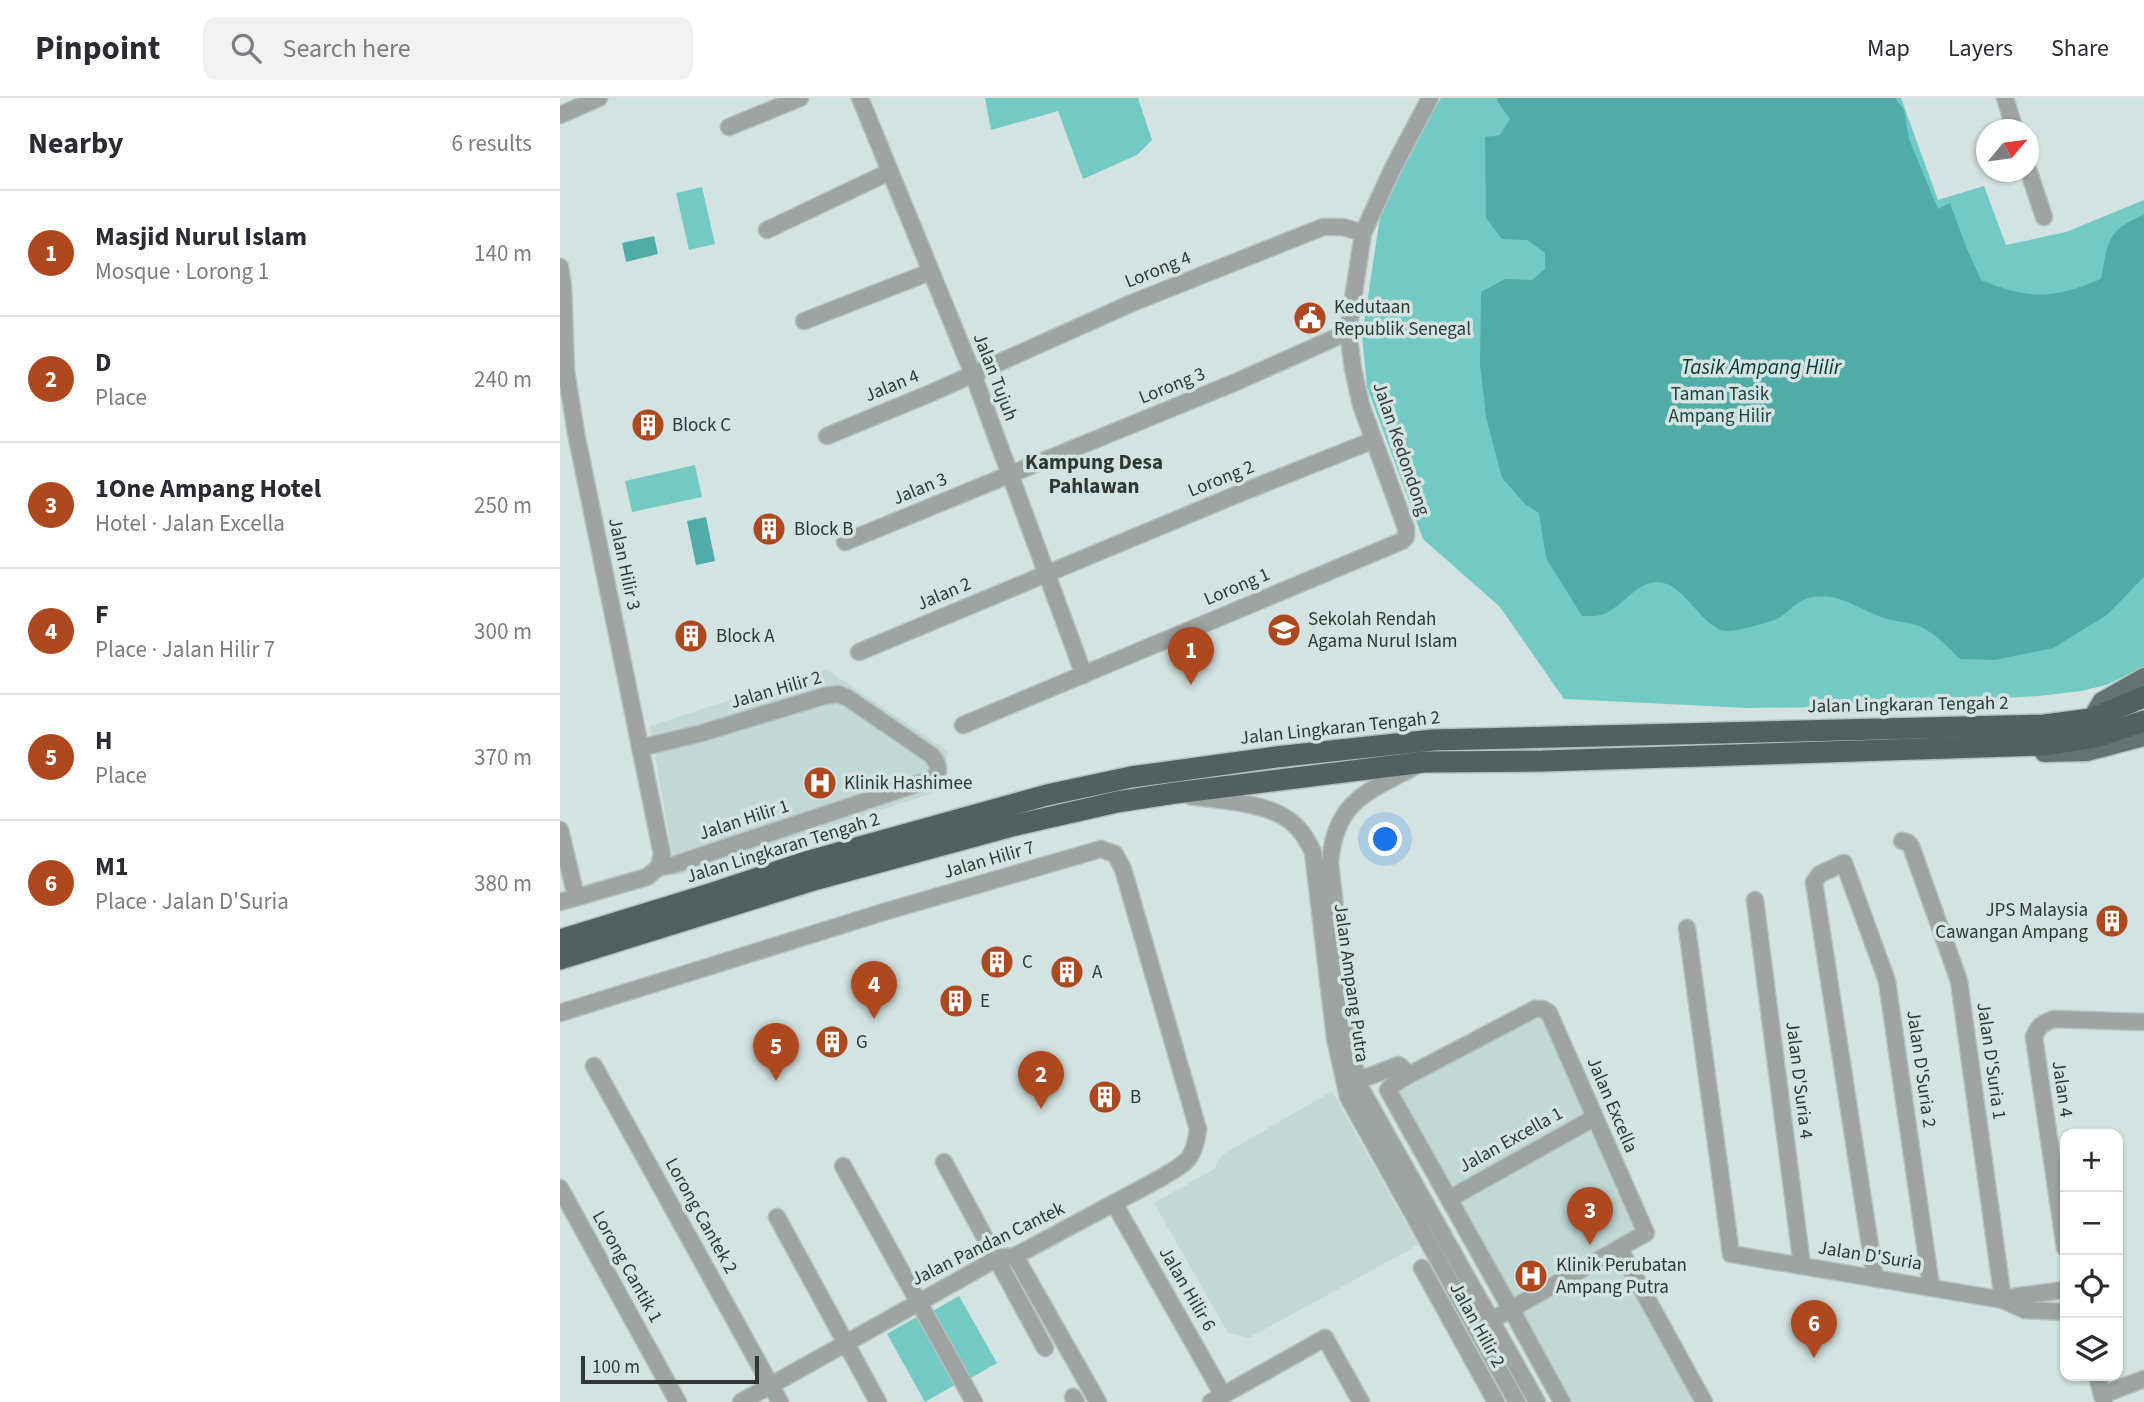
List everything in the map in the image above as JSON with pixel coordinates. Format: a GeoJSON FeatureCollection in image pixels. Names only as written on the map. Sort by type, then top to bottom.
{"type":"FeatureCollection","features":[{"type":"Feature","properties":{"kind":"highway","name":"Jalan Lingkaran Tengah 2"},"geometry":{"type":"LineString","coordinates":[[560,959],[716,902],[809,861],[1047,795],[1130,777],[1276,757],[1433,740],[2044,725],[2091,719],[2144,696]]}},
{"type":"Feature","properties":{"kind":"highway","name":"Jalan Lingkaran Tengah 2"},"geometry":{"type":"LineString","coordinates":[[560,940],[817,879],[1016,825],[1117,802],[1175,793],[1424,762],[1556,761],[2045,745],[2096,737],[2144,721]]}},
{"type":"Feature","properties":{"kind":"main road"},"geometry":{"type":"LineString","coordinates":[[2091,719],[2102,701],[2144,677]]}},
{"type":"Feature","properties":{"kind":"main road"},"geometry":{"type":"LineString","coordinates":[[1995,747],[2046,753],[2087,751],[2144,737]]}},
{"type":"Feature","properties":{"kind":"street"},"geometry":{"type":"LineString","coordinates":[[560,115],[599,98]]}},
{"type":"Feature","properties":{"kind":"street"},"geometry":{"type":"LineString","coordinates":[[729,127],[800,98]]}},
{"type":"Feature","properties":{"kind":"street","name":"Jalan Tujuh"},"geometry":{"type":"LineString","coordinates":[[860,98],[973,374],[1083,675]]}},
{"type":"Feature","properties":{"kind":"street","name":"Jalan Kedondong"},"geometry":{"type":"LineString","coordinates":[[1406,537],[1406,528],[1358,393],[1348,332],[1363,233],[1430,98]]}},
{"type":"Feature","properties":{"kind":"street"},"geometry":{"type":"LineString","coordinates":[[2005,98],[2012,119]]}},
{"type":"Feature","properties":{"kind":"street"},"geometry":{"type":"LineString","coordinates":[[767,230],[889,172]]}},
{"type":"Feature","properties":{"kind":"street"},"geometry":{"type":"LineString","coordinates":[[2032,182],[2044,217]]}},
{"type":"Feature","properties":{"kind":"street","name":"Lorong 4"},"geometry":{"type":"LineString","coordinates":[[973,374],[1132,303],[1323,227],[1342,227],[1363,233]]}},
{"type":"Feature","properties":{"kind":"street","name":"Jalan Hilir 3"},"geometry":{"type":"LineString","coordinates":[[560,267],[563,287],[563,372],[662,854],[659,867]]}},
{"type":"Feature","properties":{"kind":"street"},"geometry":{"type":"LineString","coordinates":[[804,321],[930,272]]}},
{"type":"Feature","properties":{"kind":"street","name":"Lorong 3"},"geometry":{"type":"LineString","coordinates":[[1010,475],[1236,382],[1348,332]]}},
{"type":"Feature","properties":{"kind":"street","name":"Jalan 4"},"geometry":{"type":"LineString","coordinates":[[827,436],[973,374]]}},
{"type":"Feature","properties":{"kind":"street","name":"Lorong 2"},"geometry":{"type":"LineString","coordinates":[[1046,574],[1374,440]]}},
{"type":"Feature","properties":{"kind":"street","name":"Jalan 3"},"geometry":{"type":"LineString","coordinates":[[845,542],[1010,475]]}},
{"type":"Feature","properties":{"kind":"street","name":"Lorong 1"},"geometry":{"type":"LineString","coordinates":[[963,725],[1402,541],[1406,537]]}},
{"type":"Feature","properties":{"kind":"street","name":"Jalan 2"},"geometry":{"type":"LineString","coordinates":[[859,652],[1046,574]]}},
{"type":"Feature","properties":{"kind":"street","name":"Jalan Hilir 2"},"geometry":{"type":"LineString","coordinates":[[640,748],[838,694],[848,698],[930,755],[939,771]]}},
{"type":"Feature","properties":{"kind":"street","name":"Jalan Ampang Putra"},"geometry":{"type":"LineString","coordinates":[[1424,762],[1358,798],[1345,811],[1331,845],[1330,863],[1352,1058],[1357,1081],[1537,1402]]}},
{"type":"Feature","properties":{"kind":"street","name":"Jalan Hilir 1"},"geometry":{"type":"LineString","coordinates":[[560,902],[647,877],[659,867],[685,861],[932,779],[939,771]]}},
{"type":"Feature","properties":{"kind":"street","name":"Jalan Ampang Putra"},"geometry":{"type":"LineString","coordinates":[[1175,793],[1278,812],[1293,822],[1305,837],[1312,852],[1335,1038],[1348,1097],[1517,1402]]}},
{"type":"Feature","properties":{"kind":"street"},"geometry":{"type":"LineString","coordinates":[[560,830],[576,898]]}},
{"type":"Feature","properties":{"kind":"street","name":"Jalan D'Suria 1"},"geometry":{"type":"LineString","coordinates":[[1902,841],[1911,846],[1959,981],[2003,1300]]}},
{"type":"Feature","properties":{"kind":"street","name":"Jalan Hilir 7"},"geometry":{"type":"LineString","coordinates":[[560,1013],[887,911],[1101,849],[1115,854],[1123,869],[1198,1129],[1195,1150],[1181,1166]]}},
{"type":"Feature","properties":{"kind":"street","name":"Jalan D'Suria 2"},"geometry":{"type":"LineString","coordinates":[[1875,1278],[1814,882],[1820,874],[1844,863],[1886,981],[1931,1287]]}},
{"type":"Feature","properties":{"kind":"street","name":"Jalan D'Suria 4"},"geometry":{"type":"LineString","coordinates":[[1755,900],[1802,1266]]}},
{"type":"Feature","properties":{"kind":"street","name":"Jalan D'Suria"},"geometry":{"type":"LineString","coordinates":[[1687,928],[1731,1254],[2003,1300]]}},
{"type":"Feature","properties":{"kind":"street","name":"Jalan Excella"},"geometry":{"type":"LineString","coordinates":[[1409,1075],[1535,1009],[1543,1009],[1549,1013],[1646,1233],[1476,1329]]}},
{"type":"Feature","properties":{"kind":"street","name":"Jalan 4"},"geometry":{"type":"LineString","coordinates":[[2060,1214],[2034,1037],[2037,1027],[2054,1020],[2144,1022]]}},
{"type":"Feature","properties":{"kind":"street"},"geometry":{"type":"LineString","coordinates":[[1357,1081],[1398,1065],[1409,1075],[1388,1090],[1562,1402]]}},
{"type":"Feature","properties":{"kind":"street","name":"Lorong Cantek 2"},"geometry":{"type":"LineString","coordinates":[[594,1066],[780,1402]]}},
{"type":"Feature","properties":{"kind":"street","name":"Jalan Excella 1"},"geometry":{"type":"LineString","coordinates":[[1449,1199],[1594,1118]]}},
{"type":"Feature","properties":{"kind":"street"},"geometry":{"type":"LineString","coordinates":[[944,1162],[1045,1348]]}},
{"type":"Feature","properties":{"kind":"street"},"geometry":{"type":"LineString","coordinates":[[843,1166],[974,1402]]}},
{"type":"Feature","properties":{"kind":"street","name":"Jalan Pandan Cantek"},"geometry":{"type":"LineString","coordinates":[[741,1402],[998,1258],[1015,1256],[1181,1166]]}},
{"type":"Feature","properties":{"kind":"street","name":"Lorong Cantik 1"},"geometry":{"type":"LineString","coordinates":[[560,1188],[678,1402]]}},
{"type":"Feature","properties":{"kind":"street","name":"Jalan Hilir 6"},"geometry":{"type":"LineString","coordinates":[[1114,1203],[1217,1398]]}},
{"type":"Feature","properties":{"kind":"street"},"geometry":{"type":"LineString","coordinates":[[777,1217],[878,1402]]}},
{"type":"Feature","properties":{"kind":"street"},"geometry":{"type":"LineString","coordinates":[[1619,1248],[1704,1402]]}},
{"type":"Feature","properties":{"kind":"street"},"geometry":{"type":"LineString","coordinates":[[1015,1256],[1097,1402]]}},
{"type":"Feature","properties":{"kind":"street","name":"Jalan Hilir 2"},"geometry":{"type":"LineString","coordinates":[[1422,1268],[1496,1402]]}},
{"type":"Feature","properties":{"kind":"street"},"geometry":{"type":"LineString","coordinates":[[2003,1300],[2060,1291]]}},
{"type":"Feature","properties":{"kind":"street"},"geometry":{"type":"LineString","coordinates":[[2003,1300],[2025,1310],[2060,1312]]}},
{"type":"Feature","properties":{"kind":"street"},"geometry":{"type":"LineString","coordinates":[[1217,1398],[1325,1338],[1361,1402]]}},
{"type":"Feature","properties":{"kind":"street"},"geometry":{"type":"LineString","coordinates":[[2098,1381],[2103,1398],[2144,1379]]}},
{"type":"Feature","properties":{"kind":"shaded area"},"geometry":{"type":"Polygon","coordinates":[[[826,669],[948,751],[943,790],[676,876],[650,726],[826,669]]]}},
{"type":"Feature","properties":{"kind":"shaded area"},"geometry":{"type":"Polygon","coordinates":[[[1541,1013],[1639,1231],[1514,1303],[1394,1090],[1541,1013]]]}},
{"type":"Feature","properties":{"kind":"shaded area"},"geometry":{"type":"Polygon","coordinates":[[[1332,1091],[1418,1245],[1249,1338],[1228,1333],[1154,1203],[1214,1169],[1222,1155],[1332,1091]]]}},
{"type":"Feature","properties":{"kind":"shaded area"},"geometry":{"type":"Polygon","coordinates":[[[1617,1254],[1698,1402],[1568,1402],[1518,1309],[1617,1254]]]}},
{"type":"Feature","properties":{"kind":"green space"},"geometry":{"type":"Polygon","coordinates":[[[985,98],[1138,98],[1152,140],[1137,155],[1083,179],[1058,111],[991,130],[985,98]]]}},
{"type":"Feature","properties":{"kind":"green space","name":"Tasik Ampang Hilir"},"geometry":{"type":"Polygon","coordinates":[[[1441,98],[1901,98],[1938,200],[1984,186],[2006,245],[2066,232],[2144,200],[2144,667],[2106,685],[2039,696],[1831,707],[1748,708],[1564,699],[1500,607],[1423,539],[1367,387],[1362,336],[1380,217],[1409,153],[1441,98]]]}},
{"type":"Feature","properties":{"kind":"green space"},"geometry":{"type":"Polygon","coordinates":[[[702,187],[715,244],[689,250],[676,193],[702,187]]]}},
{"type":"Feature","properties":{"kind":"green space"},"geometry":{"type":"Polygon","coordinates":[[[695,465],[702,497],[632,512],[625,481],[695,465]]]}},
{"type":"Feature","properties":{"kind":"green space"},"geometry":{"type":"Polygon","coordinates":[[[959,1296],[997,1363],[969,1379],[931,1312],[959,1296]]]}},
{"type":"Feature","properties":{"kind":"green space"},"geometry":{"type":"Polygon","coordinates":[[[920,1315],[958,1383],[925,1402],[887,1334],[920,1315]]]}},
{"type":"Feature","properties":{"kind":"water","name":"Tasik Ampang Hilir"},"geometry":{"type":"Polygon","coordinates":[[[1498,98],[1895,98],[1904,110],[1909,139],[1938,209],[1950,203],[1981,280],[2028,294],[2055,293],[2101,279],[2111,239],[2122,226],[2144,215],[2144,577],[2107,615],[2053,648],[1995,660],[1960,659],[1936,636],[1919,626],[1878,616],[1833,597],[1802,600],[1772,621],[1725,631],[1708,621],[1676,589],[1657,582],[1642,586],[1610,611],[1598,616],[1582,616],[1546,558],[1539,513],[1526,505],[1502,478],[1486,417],[1480,364],[1481,292],[1505,279],[1532,280],[1545,269],[1545,253],[1527,240],[1502,239],[1486,218],[1485,137],[1500,135],[1510,119],[1497,101],[1498,98]]]}},
{"type":"Feature","properties":{"kind":"water"},"geometry":{"type":"Polygon","coordinates":[[[654,236],[658,254],[626,262],[622,243],[654,236]]]}},
{"type":"Feature","properties":{"kind":"water"},"geometry":{"type":"Polygon","coordinates":[[[706,517],[715,561],[696,565],[687,521],[706,517]]]}},
{"type":"Feature","properties":{"kind":"place","name":"Kedutaan Republik Senegal"},"geometry":{"type":"Point","coordinates":[1310,318]}},
{"type":"Feature","properties":{"kind":"place","name":"Block C"},"geometry":{"type":"Point","coordinates":[648,425]}},
{"type":"Feature","properties":{"kind":"place","name":"Block B"},"geometry":{"type":"Point","coordinates":[769,529]}},
{"type":"Feature","properties":{"kind":"place","name":"Sekolah Rendah Agama Nurul Islam"},"geometry":{"type":"Point","coordinates":[1284,630]}},
{"type":"Feature","properties":{"kind":"place","name":"Block A"},"geometry":{"type":"Point","coordinates":[691,636]}},
{"type":"Feature","properties":{"kind":"place","name":"Masjid Nurul Islam"},"geometry":{"type":"Point","coordinates":[1191,685]}},
{"type":"Feature","properties":{"kind":"place","name":"Klinik Hashimee"},"geometry":{"type":"Point","coordinates":[820,783]}},
{"type":"Feature","properties":{"kind":"place","name":"JPS Malaysia Cawangan Ampang"},"geometry":{"type":"Point","coordinates":[2112,921]}},
{"type":"Feature","properties":{"kind":"place","name":"C"},"geometry":{"type":"Point","coordinates":[997,962]}},
{"type":"Feature","properties":{"kind":"place","name":"A"},"geometry":{"type":"Point","coordinates":[1067,972]}},
{"type":"Feature","properties":{"kind":"place","name":"E"},"geometry":{"type":"Point","coordinates":[956,1001]}},
{"type":"Feature","properties":{"kind":"place","name":"F"},"geometry":{"type":"Point","coordinates":[874,1019]}},
{"type":"Feature","properties":{"kind":"place","name":"G"},"geometry":{"type":"Point","coordinates":[832,1042]}},
{"type":"Feature","properties":{"kind":"place","name":"H"},"geometry":{"type":"Point","coordinates":[776,1081]}},
{"type":"Feature","properties":{"kind":"place","name":"B"},"geometry":{"type":"Point","coordinates":[1105,1097]}},
{"type":"Feature","properties":{"kind":"place","name":"D"},"geometry":{"type":"Point","coordinates":[1041,1109]}},
{"type":"Feature","properties":{"kind":"place","name":"1One Ampang Hotel"},"geometry":{"type":"Point","coordinates":[1590,1245]}},
{"type":"Feature","properties":{"kind":"place","name":"Klinik Perubatan Ampang Putra"},"geometry":{"type":"Point","coordinates":[1531,1276]}},
{"type":"Feature","properties":{"kind":"place","name":"M1"},"geometry":{"type":"Point","coordinates":[1814,1358]}},
{"type":"Feature","properties":{"kind":"district","name":"Kampung Desa Pahlawan"},"geometry":{"type":"Point","coordinates":[1094,474]}},
{"type":"Feature","properties":{"kind":"park label","name":"Taman Tasik Ampang Hilir"},"geometry":{"type":"Point","coordinates":[1720,405]}}]}
